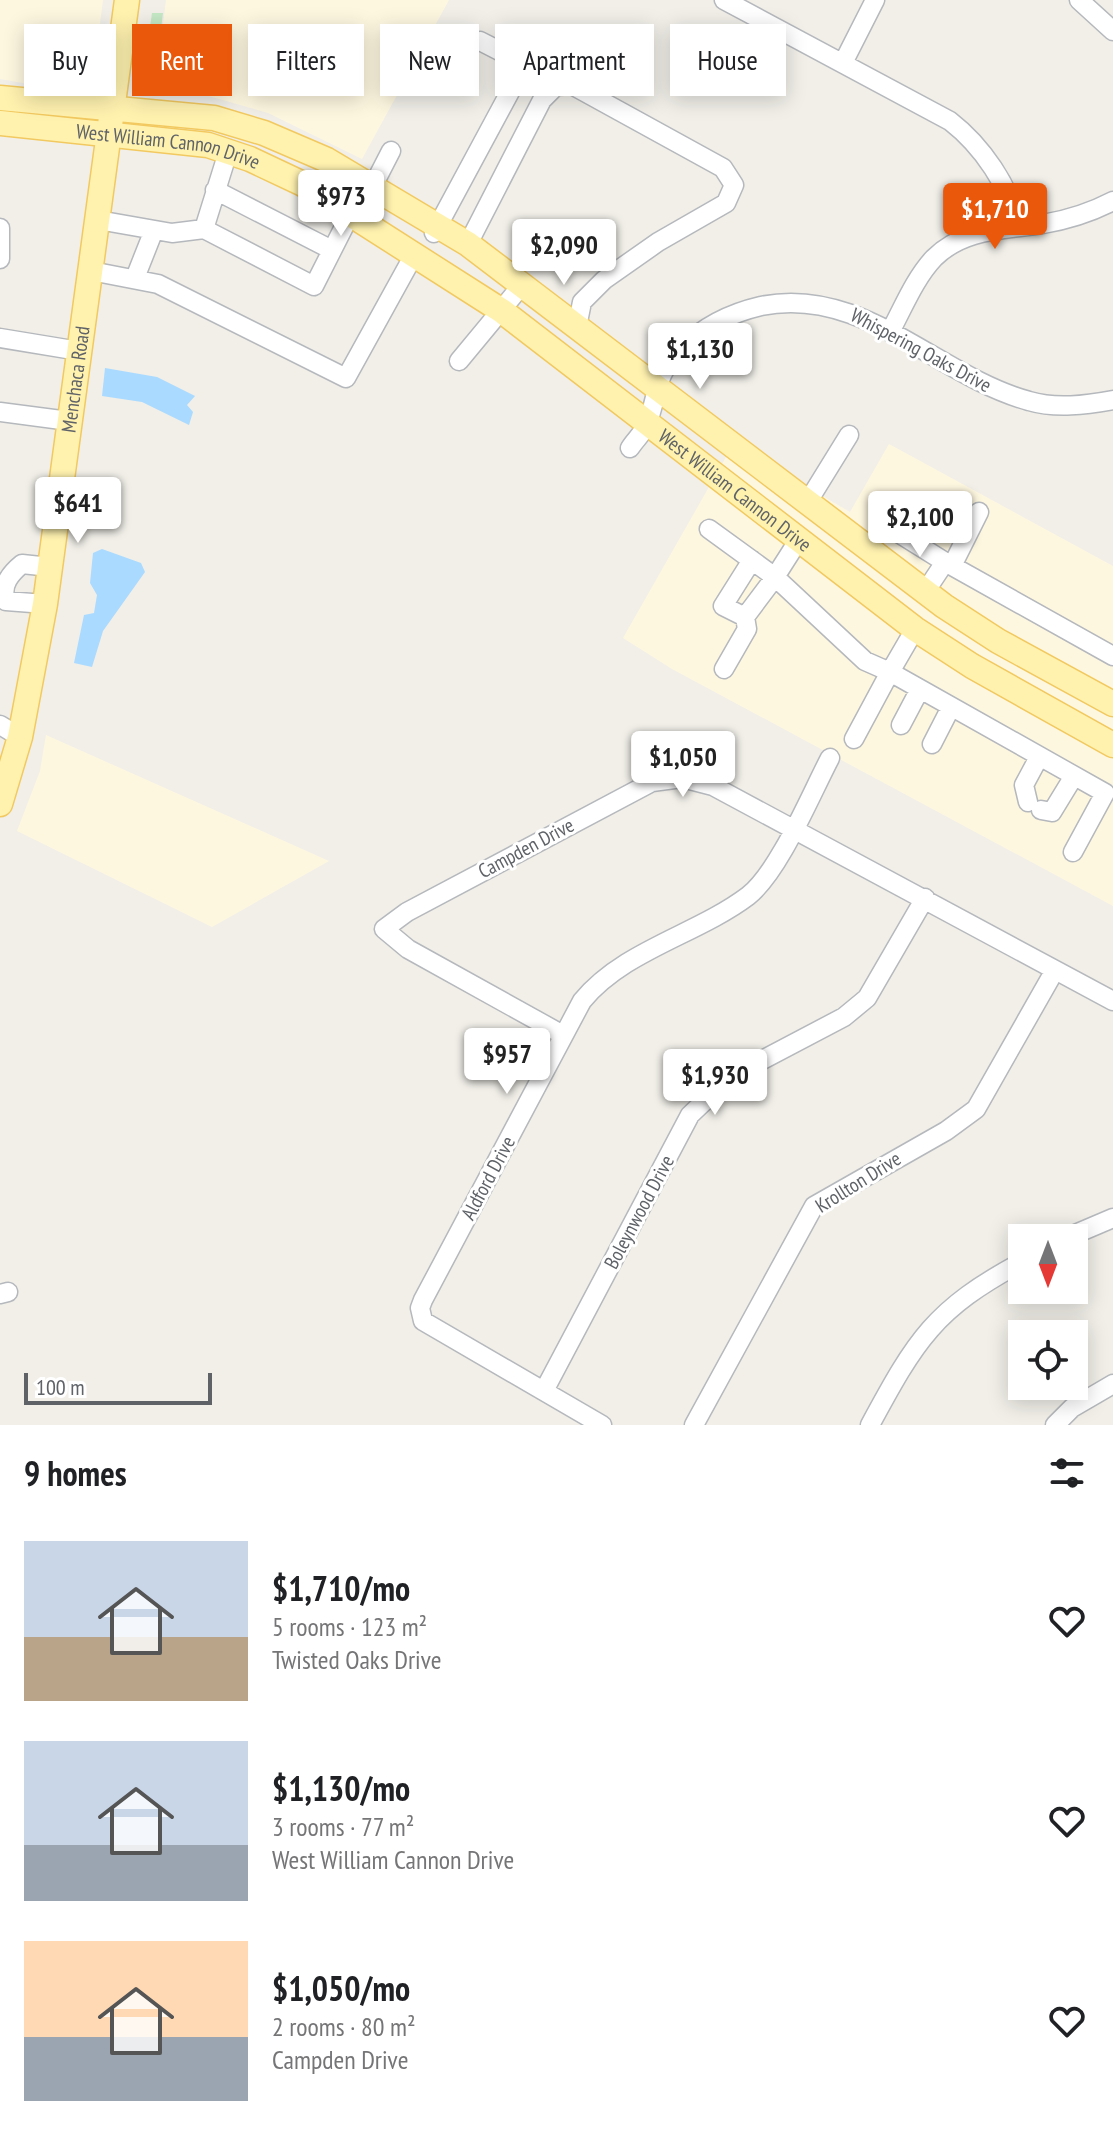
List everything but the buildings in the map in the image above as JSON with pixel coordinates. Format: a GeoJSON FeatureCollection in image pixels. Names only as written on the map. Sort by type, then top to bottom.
{"type":"FeatureCollection","features":[{"type":"Feature","properties":{"kind":"main road","name":"Menchaca Road"},"geometry":{"type":"LineString","coordinates":[[0,804],[10,731],[45,604],[127,0]]}},
{"type":"Feature","properties":{"kind":"main road","name":"West William Cannon Drive"},"geometry":{"type":"LineString","coordinates":[[0,98],[40,105],[113,107],[214,118],[264,133],[327,160],[373,186],[436,229],[468,244],[925,592],[998,641],[1113,704]]}},
{"type":"Feature","properties":{"kind":"main road","name":"West William Cannon Drive"},"geometry":{"type":"LineString","coordinates":[[0,123],[156,137],[228,152],[303,184],[502,311],[647,426],[915,629],[972,666],[1113,745]]}},
{"type":"Feature","properties":{"kind":"main road"},"geometry":{"type":"LineString","coordinates":[[350,215],[358,206],[372,206],[436,229]]}},
{"type":"Feature","properties":{"kind":"street"},"geometry":{"type":"LineString","coordinates":[[724,0],[950,121],[969,136],[1009,198],[1018,227]]}},
{"type":"Feature","properties":{"kind":"street"},"geometry":{"type":"LineString","coordinates":[[843,63],[875,0]]}},
{"type":"Feature","properties":{"kind":"street"},"geometry":{"type":"LineString","coordinates":[[1086,3],[1113,31]]}},
{"type":"Feature","properties":{"kind":"street"},"geometry":{"type":"LineString","coordinates":[[436,229],[525,64],[480,41]]}},
{"type":"Feature","properties":{"kind":"street"},"geometry":{"type":"LineString","coordinates":[[468,244],[542,100],[556,86],[572,85],[723,168],[734,185],[726,203],[658,242],[604,280],[582,302],[577,327]]}},
{"type":"Feature","properties":{"kind":"street"},"geometry":{"type":"LineString","coordinates":[[373,186],[391,151]]}},
{"type":"Feature","properties":{"kind":"street"},"geometry":{"type":"LineString","coordinates":[[204,229],[228,152]]}},
{"type":"Feature","properties":{"kind":"street"},"geometry":{"type":"LineString","coordinates":[[215,190],[332,250]]}},
{"type":"Feature","properties":{"kind":"street"},"geometry":{"type":"LineString","coordinates":[[890,332],[925,270],[947,248],[968,236],[1046,223],[1098,209],[1113,201]]}},
{"type":"Feature","properties":{"kind":"street"},"geometry":{"type":"LineString","coordinates":[[98,220],[183,234],[204,229],[314,286],[350,215]]}},
{"type":"Feature","properties":{"kind":"street"},"geometry":{"type":"LineString","coordinates":[[0,228],[0,259]]}},
{"type":"Feature","properties":{"kind":"street"},"geometry":{"type":"LineString","coordinates":[[135,278],[154,230]]}},
{"type":"Feature","properties":{"kind":"street"},"geometry":{"type":"LineString","coordinates":[[91,271],[158,284],[346,378],[415,253]]}},
{"type":"Feature","properties":{"kind":"street"},"geometry":{"type":"LineString","coordinates":[[459,361],[522,285]]}},
{"type":"Feature","properties":{"kind":"street","name":"Whispering Oaks Drive"},"geometry":{"type":"LineString","coordinates":[[647,426],[659,375],[695,336],[731,315],[751,308],[811,302],[839,307],[974,379],[1033,402],[1088,405],[1113,400]]}},
{"type":"Feature","properties":{"kind":"street"},"geometry":{"type":"LineString","coordinates":[[0,338],[79,351]]}},
{"type":"Feature","properties":{"kind":"street"},"geometry":{"type":"LineString","coordinates":[[0,412],[69,421]]}},
{"type":"Feature","properties":{"kind":"street"},"geometry":{"type":"LineString","coordinates":[[630,448],[647,426]]}},
{"type":"Feature","properties":{"kind":"street"},"geometry":{"type":"LineString","coordinates":[[807,503],[849,435]]}},
{"type":"Feature","properties":{"kind":"street"},"geometry":{"type":"LineString","coordinates":[[925,592],[949,564],[979,512]]}},
{"type":"Feature","properties":{"kind":"street"},"geometry":{"type":"LineString","coordinates":[[881,522],[1113,656]]}},
{"type":"Feature","properties":{"kind":"street"},"geometry":{"type":"LineString","coordinates":[[709,529],[775,577],[865,661],[890,672],[1074,776],[1110,790],[1073,852]]}},
{"type":"Feature","properties":{"kind":"street"},"geometry":{"type":"LineString","coordinates":[[724,669],[747,629],[745,617],[798,541]]}},
{"type":"Feature","properties":{"kind":"street"},"geometry":{"type":"LineString","coordinates":[[745,617],[723,606],[752,560]]}},
{"type":"Feature","properties":{"kind":"street"},"geometry":{"type":"LineString","coordinates":[[45,604],[2,598],[9,575],[22,564],[50,567]]}},
{"type":"Feature","properties":{"kind":"street"},"geometry":{"type":"LineString","coordinates":[[854,739],[915,629]]}},
{"type":"Feature","properties":{"kind":"street"},"geometry":{"type":"LineString","coordinates":[[901,725],[920,689]]}},
{"type":"Feature","properties":{"kind":"street"},"geometry":{"type":"LineString","coordinates":[[932,744],[951,707]]}},
{"type":"Feature","properties":{"kind":"street"},"geometry":{"type":"LineString","coordinates":[[1039,757],[1024,785],[1034,806],[1052,812],[1074,776]]}},
{"type":"Feature","properties":{"kind":"street","name":"Aldford Drive"},"geometry":{"type":"LineString","coordinates":[[602,1425],[545,1389],[430,1326],[423,1321],[420,1308],[582,1001],[601,979],[749,895],[770,871],[830,758]]}},
{"type":"Feature","properties":{"kind":"street","name":"Campden Drive"},"geometry":{"type":"LineString","coordinates":[[563,1035],[408,949],[384,929],[407,912],[620,797],[665,778],[698,780],[925,898],[1113,1001]]}},
{"type":"Feature","properties":{"kind":"street","name":"Boleynwood Drive"},"geometry":{"type":"LineString","coordinates":[[545,1389],[696,1108],[730,1077],[844,1017],[867,998],[925,898]]}},
{"type":"Feature","properties":{"kind":"street","name":"Krollton Drive"},"geometry":{"type":"LineString","coordinates":[[694,1425],[814,1206],[946,1131],[976,1109],[1055,970]]}},
{"type":"Feature","properties":{"kind":"street"},"geometry":{"type":"LineString","coordinates":[[1088,1229],[1113,1218]]}},
{"type":"Feature","properties":{"kind":"street"},"geometry":{"type":"LineString","coordinates":[[870,1425],[904,1361],[932,1323],[966,1295],[1008,1270]]}},
{"type":"Feature","properties":{"kind":"street"},"geometry":{"type":"LineString","coordinates":[[1055,1425],[1072,1408],[1113,1384]]}},
{"type":"Feature","properties":{"kind":"shaded area"},"geometry":{"type":"Polygon","coordinates":[[[0,0],[103,0],[100,24],[24,24],[24,83],[0,79],[0,0]]]}},
{"type":"Feature","properties":{"kind":"shaded area"},"geometry":{"type":"Polygon","coordinates":[[[166,0],[449,0],[436,24],[380,24],[380,96],[396,96],[362,159],[268,113],[208,96],[232,96],[232,24],[163,24],[166,0]]]}},
{"type":"Feature","properties":{"kind":"shaded area"},"geometry":{"type":"Polygon","coordinates":[[[738,436],[795,480],[850,512],[889,444],[1113,566],[1113,906],[672,669],[623,638],[738,436]]]}},
{"type":"Feature","properties":{"kind":"shaded area"},"geometry":{"type":"Polygon","coordinates":[[[46,735],[329,861],[212,927],[17,831],[40,771],[46,735]]]}},
{"type":"Feature","properties":{"kind":"green space"},"geometry":{"type":"Polygon","coordinates":[[[152,13],[163,13],[162,24],[150,24],[152,13]]]}},
{"type":"Feature","properties":{"kind":"water"},"geometry":{"type":"Polygon","coordinates":[[[105,368],[157,377],[195,396],[187,405],[193,412],[189,425],[142,402],[102,396],[105,368]]]}},
{"type":"Feature","properties":{"kind":"water"},"geometry":{"type":"Polygon","coordinates":[[[102,549],[141,563],[145,572],[103,631],[92,667],[74,663],[84,615],[94,613],[97,595],[90,583],[93,553],[102,549]]]}}]}
